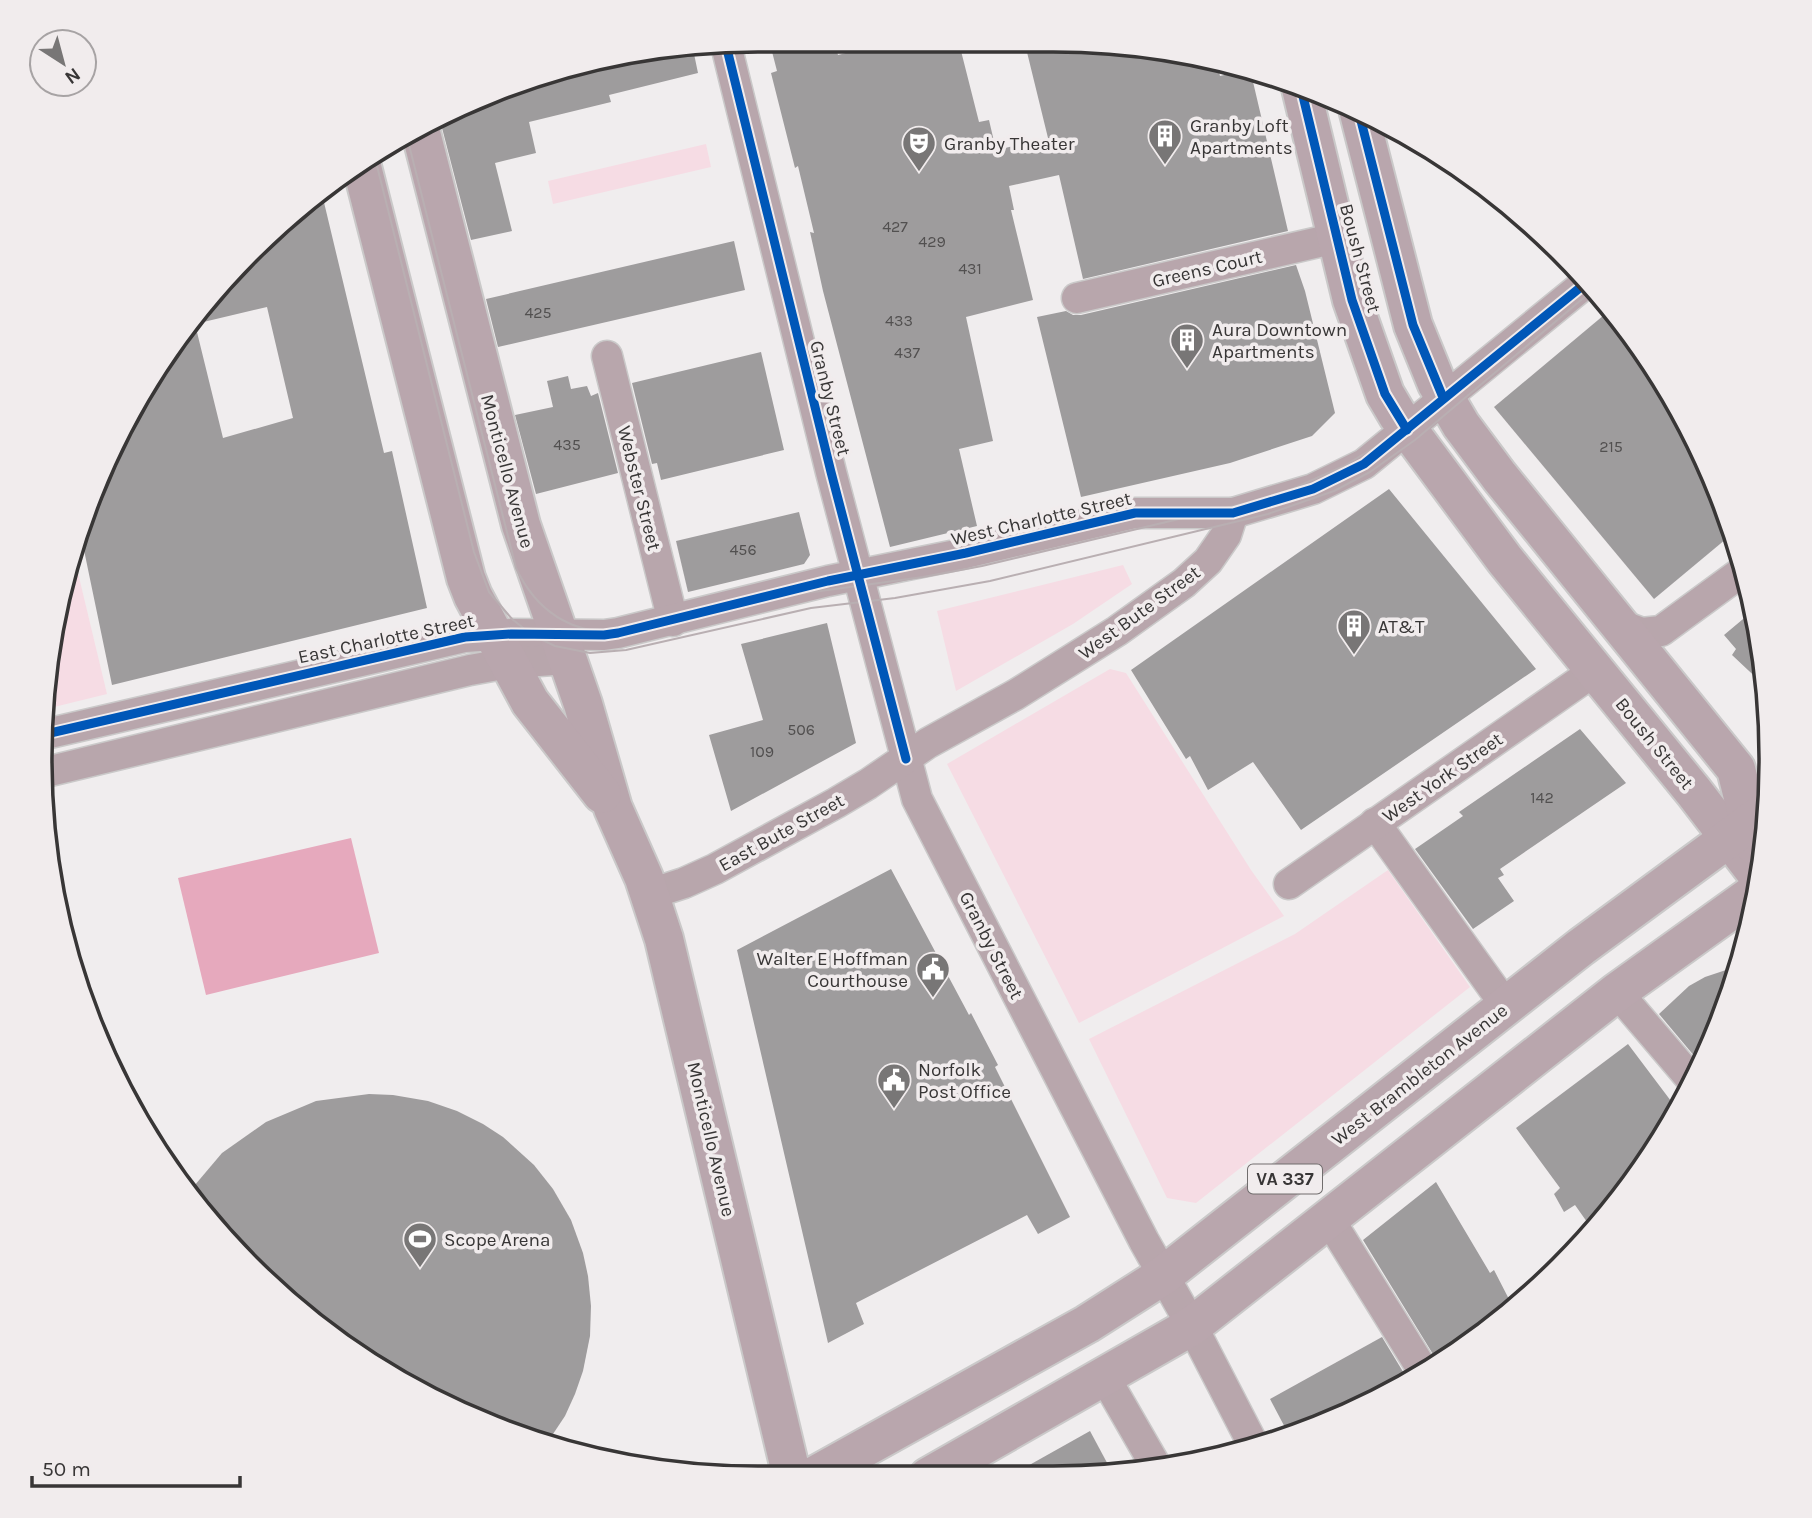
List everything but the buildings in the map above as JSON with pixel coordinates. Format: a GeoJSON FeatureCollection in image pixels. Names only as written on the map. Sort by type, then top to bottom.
{"type":"FeatureCollection","features":[{"type":"Feature","properties":{"kind":"main road","name":"Boush Street"},"geometry":{"type":"LineString","coordinates":[[1304,99],[1352,300],[1385,394],[1407,430],[1505,560],[1596,670],[1748,823],[1754,843]]}},
{"type":"Feature","properties":{"kind":"main road","name":"Boush Street"},"geometry":{"type":"LineString","coordinates":[[1362,124],[1413,325],[1430,371],[1445,399],[1499,476],[1736,769],[1753,848]]}},
{"type":"Feature","properties":{"kind":"main road","name":"Monticello Avenue"},"geometry":{"type":"LineString","coordinates":[[422,138],[521,525],[564,647],[613,808],[649,894],[664,939],[789,1465]]}},
{"type":"Feature","properties":{"kind":"main road","name":"Monticello Avenue"},"geometry":{"type":"LineString","coordinates":[[364,174],[460,559],[473,596],[530,702],[613,808]]}},
{"type":"Feature","properties":{"kind":"main road","name":"West Brambleton Avenue"},"geometry":{"type":"LineString","coordinates":[[834,1465],[1087,1324],[1164,1275],[1581,947],[1748,823]]}},
{"type":"Feature","properties":{"kind":"main road","name":"VA 337"},"geometry":{"type":"LineString","coordinates":[[949,1465],[1192,1326],[1617,992],[1745,900]]}},
{"type":"Feature","properties":{"kind":"street","name":"Granby Street"},"geometry":{"type":"LineString","coordinates":[[728,54],[831,472],[917,799],[1138,1228],[1249,1437]]}},
{"type":"Feature","properties":{"kind":"street","name":"Greens Court"},"geometry":{"type":"LineString","coordinates":[[1077,299],[1336,238]]}},
{"type":"Feature","properties":{"kind":"street"},"geometry":{"type":"LineString","coordinates":[[1233,513],[1291,497],[1332,481],[1364,464],[1580,288]]}},
{"type":"Feature","properties":{"kind":"street","name":"Webster Street"},"geometry":{"type":"LineString","coordinates":[[607,356],[673,621]]}},
{"type":"Feature","properties":{"kind":"street","name":"West Charlotte Street"},"geometry":{"type":"LineString","coordinates":[[858,575],[966,553],[1135,513],[1233,513]]}},
{"type":"Feature","properties":{"kind":"street","name":"West Bute Street"},"geometry":{"type":"LineString","coordinates":[[906,759],[928,743],[1049,674],[1170,594],[1203,566],[1219,547],[1233,513]]}},
{"type":"Feature","properties":{"kind":"street","name":"East Charlotte Street"},"geometry":{"type":"LineString","coordinates":[[53,732],[453,639],[502,649],[564,647],[604,635],[673,621],[858,575]]}},
{"type":"Feature","properties":{"kind":"street"},"geometry":{"type":"LineString","coordinates":[[1618,624],[1642,633],[1655,633],[1669,626],[1734,579]]}},
{"type":"Feature","properties":{"kind":"street","name":"East Charlotte Street"},"geometry":{"type":"LineString","coordinates":[[52,770],[460,672],[502,649]]}},
{"type":"Feature","properties":{"kind":"street","name":"West York Street"},"geometry":{"type":"LineString","coordinates":[[1289,884],[1596,670]]}},
{"type":"Feature","properties":{"kind":"street","name":"East Bute Street"},"geometry":{"type":"LineString","coordinates":[[649,894],[684,883],[729,862],[868,784],[906,759]]}},
{"type":"Feature","properties":{"kind":"street"},"geometry":{"type":"LineString","coordinates":[[1375,824],[1506,1006]]}},
{"type":"Feature","properties":{"kind":"street"},"geometry":{"type":"LineString","coordinates":[[1617,992],[1686,1073]]}},
{"type":"Feature","properties":{"kind":"street"},"geometry":{"type":"LineString","coordinates":[[1329,1219],[1419,1363]]}},
{"type":"Feature","properties":{"kind":"street"},"geometry":{"type":"LineString","coordinates":[[1104,1376],[1151,1458]]}},
{"type":"Feature","properties":{"kind":"shaded area"},"geometry":{"type":"Polygon","coordinates":[[[706,144],[711,167],[553,204],[548,181],[706,144]]]}},
{"type":"Feature","properties":{"kind":"shaded area"},"geometry":{"type":"Polygon","coordinates":[[[1123,565],[1132,584],[1073,624],[956,691],[937,611],[1123,565]]]}},
{"type":"Feature","properties":{"kind":"shaded area"},"geometry":{"type":"Polygon","coordinates":[[[78,573],[107,694],[55,707],[66,621],[78,573]]]}},
{"type":"Feature","properties":{"kind":"shaded area"},"geometry":{"type":"Polygon","coordinates":[[[1110,669],[1126,673],[1251,870],[1284,916],[1079,1023],[947,764],[1110,669]]]}},
{"type":"Feature","properties":{"kind":"shaded area"},"geometry":{"type":"Polygon","coordinates":[[[351,838],[379,953],[206,995],[178,878],[351,838]]]}},
{"type":"Feature","properties":{"kind":"shaded area"},"geometry":{"type":"Polygon","coordinates":[[[1388,870],[1470,987],[1196,1203],[1167,1198],[1089,1039],[1295,934],[1388,870]]]}},
{"type":"Feature","properties":{"kind":"tram line"},"geometry":{"type":"LineString","coordinates":[[409,145],[516,568],[526,586],[552,613],[584,629],[603,632],[643,631],[784,596],[982,566],[1246,503],[1292,489],[1344,466],[1390,438],[1575,283]]}},
{"type":"Feature","properties":{"kind":"tram line"},"geometry":{"type":"LineString","coordinates":[[377,165],[474,552],[489,592],[512,619],[532,635],[555,646],[590,653],[626,650],[811,608],[895,598],[990,581],[1268,514],[1334,491],[1370,472],[1415,440],[1586,296]]}},
{"type":"Feature","properties":{"kind":"cycle path"},"geometry":{"type":"LineString","coordinates":[[728,54],[831,472],[906,759]]}},
{"type":"Feature","properties":{"kind":"cycle path"},"geometry":{"type":"LineString","coordinates":[[1304,99],[1352,300],[1385,394],[1407,430]]}},
{"type":"Feature","properties":{"kind":"cycle path"},"geometry":{"type":"LineString","coordinates":[[1362,124],[1413,325],[1442,395]]}},
{"type":"Feature","properties":{"kind":"cycle path"},"geometry":{"type":"LineString","coordinates":[[53,732],[465,637],[618,633],[828,581],[966,553],[1135,513],[1233,513],[1313,489],[1364,464],[1580,288]]}},
{"type":"Feature","properties":{"kind":"place","name":"Granby Loft Apartments"},"geometry":{"type":"Point","coordinates":[1165,166]}},
{"type":"Feature","properties":{"kind":"place","name":"Granby Theater"},"geometry":{"type":"Point","coordinates":[919,173]}},
{"type":"Feature","properties":{"kind":"place","name":"Aura Downtown Apartments"},"geometry":{"type":"Point","coordinates":[1187,370]}},
{"type":"Feature","properties":{"kind":"place","name":"AT&T"},"geometry":{"type":"Point","coordinates":[1354,656]}},
{"type":"Feature","properties":{"kind":"place","name":"Walter E Hoffman Courthouse"},"geometry":{"type":"Point","coordinates":[933,999]}},
{"type":"Feature","properties":{"kind":"place","name":"Norfolk Post Office"},"geometry":{"type":"Point","coordinates":[894,1110]}},
{"type":"Feature","properties":{"kind":"place","name":"Scope Arena"},"geometry":{"type":"Point","coordinates":[420,1269]}}]}
